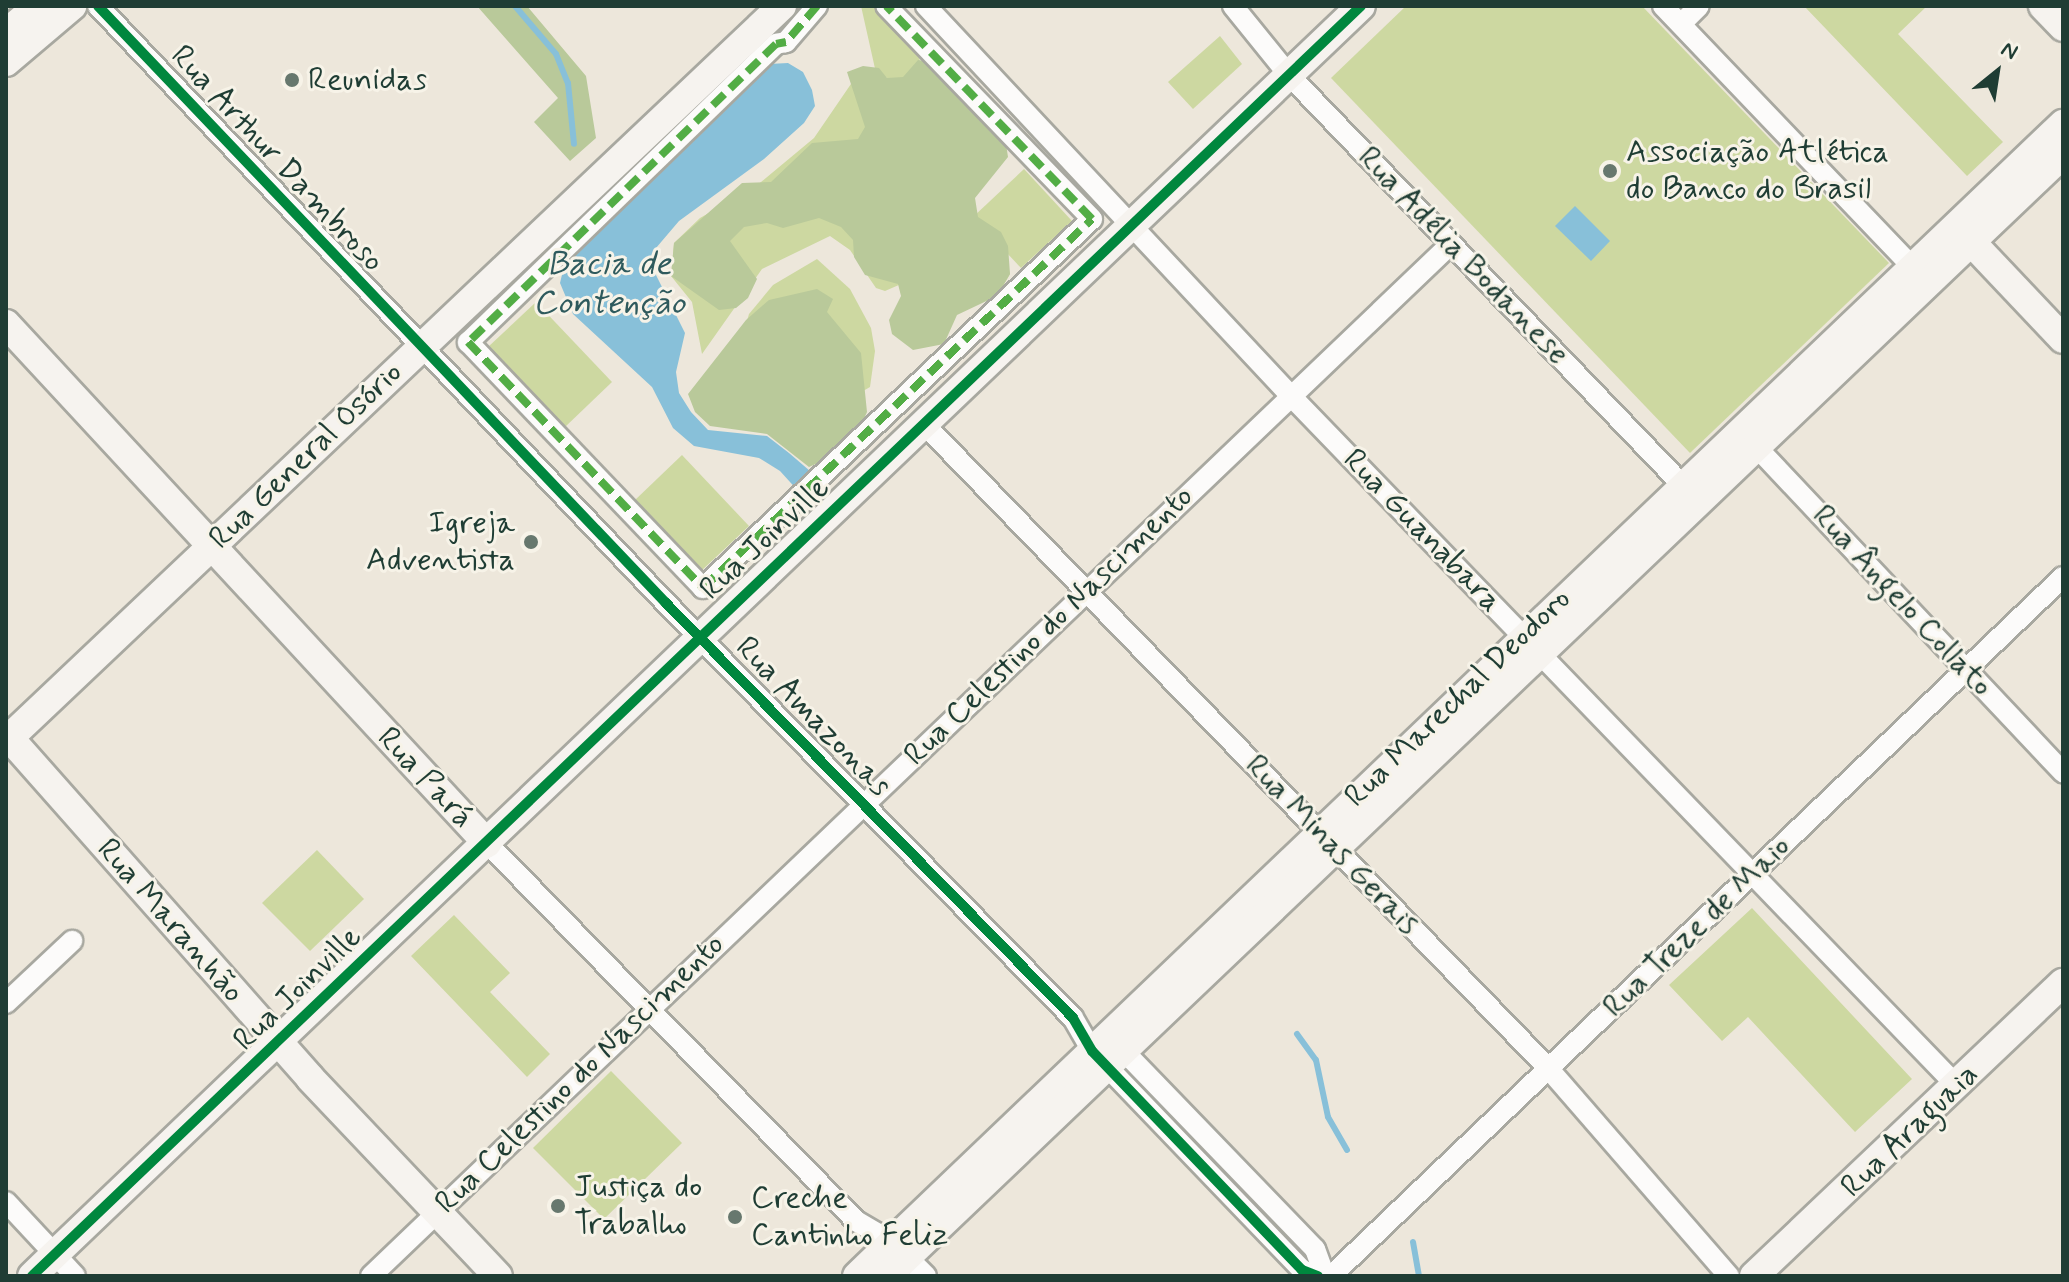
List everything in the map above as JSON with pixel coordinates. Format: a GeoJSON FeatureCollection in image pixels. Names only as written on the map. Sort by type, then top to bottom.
{"type":"FeatureCollection","features":[{"type":"Feature","properties":{"kind":"street"},"geometry":{"type":"LineString","coordinates":[[6,33],[38,6]]}},
{"type":"Feature","properties":{"kind":"street"},"geometry":{"type":"LineString","coordinates":[[6,62],[72,6]]}},
{"type":"Feature","properties":{"kind":"street","name":"Rua Arthur Dambroso"},"geometry":{"type":"LineString","coordinates":[[98,6],[420,347]]}},
{"type":"Feature","properties":{"kind":"street","name":"Rua General Osório"},"geometry":{"type":"LineString","coordinates":[[7,738],[782,6]]}},
{"type":"Feature","properties":{"kind":"street"},"geometry":{"type":"LineString","coordinates":[[817,6],[786,42],[776,44],[468,342],[703,588],[1092,219],[886,6]]}},
{"type":"Feature","properties":{"kind":"street","name":"Rua Guanabara"},"geometry":{"type":"LineString","coordinates":[[926,6],[1135,224],[1291,396],[1957,1086]]}},
{"type":"Feature","properties":{"kind":"street","name":"Rua Adélia Bodanese"},"geometry":{"type":"LineString","coordinates":[[1233,6],[1288,74],[1690,492]]}},
{"type":"Feature","properties":{"kind":"street","name":"Rua Joinville"},"geometry":{"type":"LineString","coordinates":[[32,1276],[280,1044],[699,637],[1361,6]]}},
{"type":"Feature","properties":{"kind":"street"},"geometry":{"type":"LineString","coordinates":[[1663,6],[1920,274]]}},
{"type":"Feature","properties":{"kind":"street"},"geometry":{"type":"LineString","coordinates":[[1681,24],[1699,6]]}},
{"type":"Feature","properties":{"kind":"street"},"geometry":{"type":"LineString","coordinates":[[2043,6],[2063,27]]}},
{"type":"Feature","properties":{"kind":"street","name":"Rua Marechal Deodoro"},"geometry":{"type":"LineString","coordinates":[[891,1267],[964,1188],[1531,644],[1963,233],[2046,159],[2063,124]]}},
{"type":"Feature","properties":{"kind":"street"},"geometry":{"type":"LineString","coordinates":[[1963,233],[2063,339]]}},
{"type":"Feature","properties":{"kind":"street","name":"Rua Celestino do Nascimento"},"geometry":{"type":"LineString","coordinates":[[371,1276],[1451,244]]}},
{"type":"Feature","properties":{"kind":"street","name":"Rua Pará"},"geometry":{"type":"LineString","coordinates":[[6,324],[209,549],[487,843],[647,1011],[856,1221],[891,1267]]}},
{"type":"Feature","properties":{"kind":"street","name":"Rua Amazonas"},"geometry":{"type":"LineString","coordinates":[[420,347],[862,804],[1108,1050]]}},
{"type":"Feature","properties":{"kind":"street","name":"Rua Minas Gerais"},"geometry":{"type":"LineString","coordinates":[[924,424],[1548,1068],[1729,1276]]}},
{"type":"Feature","properties":{"kind":"street","name":"Rua Ângelo Collato"},"geometry":{"type":"LineString","coordinates":[[1748,438],[2063,772]]}},
{"type":"Feature","properties":{"kind":"street","name":"Rua Treze de Maio"},"geometry":{"type":"LineString","coordinates":[[1328,1276],[2063,577]]}},
{"type":"Feature","properties":{"kind":"street","name":"Rua Maranhão"},"geometry":{"type":"LineString","coordinates":[[7,738],[280,1044],[498,1276]]}},
{"type":"Feature","properties":{"kind":"street"},"geometry":{"type":"LineString","coordinates":[[6,1003],[72,941]]}},
{"type":"Feature","properties":{"kind":"street","name":"Rua Araguaia"},"geometry":{"type":"LineString","coordinates":[[1754,1276],[2063,983]]}},
{"type":"Feature","properties":{"kind":"street"},"geometry":{"type":"LineString","coordinates":[[1108,1050],[1198,1128],[1315,1249],[1328,1276]]}},
{"type":"Feature","properties":{"kind":"street"},"geometry":{"type":"LineString","coordinates":[[1108,1050],[1181,1144],[1302,1270],[1318,1276]]}},
{"type":"Feature","properties":{"kind":"street"},"geometry":{"type":"LineString","coordinates":[[1181,1144],[1198,1128]]}},
{"type":"Feature","properties":{"kind":"street"},"geometry":{"type":"LineString","coordinates":[[1234,1199],[1251,1184]]}},
{"type":"Feature","properties":{"kind":"street"},"geometry":{"type":"LineString","coordinates":[[6,1202],[75,1276]]}},
{"type":"Feature","properties":{"kind":"green space"},"geometry":{"type":"Polygon","coordinates":[[[477,6],[527,6],[586,76],[596,138],[570,161],[534,122],[558,98],[477,6]]]}},
{"type":"Feature","properties":{"kind":"green space"},"geometry":{"type":"Polygon","coordinates":[[[861,6],[878,6],[919,49],[920,69],[971,116],[876,73],[861,6]]]}},
{"type":"Feature","properties":{"kind":"green space","name":"Associação Atlética do Banco do Brasil"},"geometry":{"type":"Polygon","coordinates":[[[1406,6],[1642,6],[1889,263],[1690,453],[1331,78],[1406,6]]]}},
{"type":"Feature","properties":{"kind":"green space"},"geometry":{"type":"Polygon","coordinates":[[[1804,6],[1927,6],[1898,34],[2003,142],[1967,176],[1804,6]]]}},
{"type":"Feature","properties":{"kind":"green space"},"geometry":{"type":"Polygon","coordinates":[[[1220,36],[1242,64],[1193,109],[1168,82],[1220,36]]]}},
{"type":"Feature","properties":{"kind":"green space"},"geometry":{"type":"Polygon","coordinates":[[[918,60],[933,62],[1006,144],[1008,157],[975,198],[978,217],[1001,232],[1008,246],[1010,274],[997,296],[957,315],[944,344],[913,350],[892,334],[889,320],[901,296],[898,284],[865,275],[854,257],[853,240],[841,227],[819,218],[783,228],[767,223],[744,227],[730,241],[757,279],[748,298],[736,308],[719,310],[671,276],[674,243],[742,183],[771,182],[812,143],[858,139],[865,127],[847,72],[863,66],[879,68],[887,78],[903,77],[918,60]]]}},
{"type":"Feature","properties":{"kind":"green space"},"geometry":{"type":"Polygon","coordinates":[[[853,81],[1006,258],[1010,274],[997,296],[908,281],[885,291],[876,288],[850,250],[830,236],[762,269],[702,354],[692,302],[671,276],[674,243],[700,218],[755,187],[814,138],[853,81]]]}},
{"type":"Feature","properties":{"kind":"green space"},"geometry":{"type":"Polygon","coordinates":[[[1024,169],[1072,221],[1021,268],[973,217],[1024,169]]]}},
{"type":"Feature","properties":{"kind":"green space"},"geometry":{"type":"Polygon","coordinates":[[[817,259],[850,289],[871,328],[875,351],[870,387],[844,402],[744,331],[749,314],[773,285],[817,259]]]}},
{"type":"Feature","properties":{"kind":"green space"},"geometry":{"type":"Polygon","coordinates":[[[817,289],[833,299],[827,312],[861,353],[867,412],[860,428],[829,458],[809,467],[767,434],[710,426],[695,412],[688,394],[746,320],[769,300],[817,289]]]}},
{"type":"Feature","properties":{"kind":"green space"},"geometry":{"type":"Polygon","coordinates":[[[536,302],[612,382],[564,428],[488,347],[536,302]]]}},
{"type":"Feature","properties":{"kind":"green space"},"geometry":{"type":"Polygon","coordinates":[[[682,455],[749,526],[700,572],[634,501],[682,455]]]}},
{"type":"Feature","properties":{"kind":"green space"},"geometry":{"type":"Polygon","coordinates":[[[317,850],[364,899],[310,951],[262,903],[317,850]]]}},
{"type":"Feature","properties":{"kind":"green space"},"geometry":{"type":"Polygon","coordinates":[[[1752,908],[1912,1079],[1855,1132],[1748,1017],[1722,1041],[1669,985],[1752,908]]]}},
{"type":"Feature","properties":{"kind":"green space"},"geometry":{"type":"Polygon","coordinates":[[[454,915],[510,973],[490,992],[550,1054],[527,1077],[411,956],[454,915]]]}},
{"type":"Feature","properties":{"kind":"green space"},"geometry":{"type":"Polygon","coordinates":[[[611,1071],[682,1143],[604,1219],[533,1148],[611,1071]]]}},
{"type":"Feature","properties":{"kind":"water","name":"Bacia de Contenção"},"geometry":{"type":"Polygon","coordinates":[[[788,63],[803,72],[812,90],[815,106],[804,123],[764,159],[679,221],[656,248],[652,267],[685,333],[676,372],[679,393],[691,412],[708,430],[767,436],[817,477],[800,493],[780,471],[759,458],[694,446],[673,428],[652,387],[573,314],[560,283],[568,250],[769,64],[788,63]]]}},
{"type":"Feature","properties":{"kind":"water"},"geometry":{"type":"Polygon","coordinates":[[[1575,206],[1610,241],[1591,261],[1555,226],[1575,206]]]}},
{"type":"Feature","properties":{"kind":"waterway"},"geometry":{"type":"LineString","coordinates":[[515,6],[556,54],[568,83],[574,144]]}},
{"type":"Feature","properties":{"kind":"waterway"},"geometry":{"type":"LineString","coordinates":[[1297,1034],[1316,1060],[1328,1117],[1347,1150]]}},
{"type":"Feature","properties":{"kind":"waterway"},"geometry":{"type":"LineString","coordinates":[[1413,1242],[1419,1276]]}},
{"type":"Feature","properties":{"kind":"marked path"},"geometry":{"type":"LineString","coordinates":[[817,6],[786,42],[776,44],[468,342],[703,588],[1092,219],[886,6]]}},
{"type":"Feature","properties":{"kind":"cycle path"},"geometry":{"type":"LineString","coordinates":[[98,6],[666,603],[1073,1018],[1092,1051],[1302,1270],[1318,1276]]}},
{"type":"Feature","properties":{"kind":"cycle path"},"geometry":{"type":"LineString","coordinates":[[32,1276],[1361,6]]}},
{"type":"Feature","properties":{"kind":"place","name":"Reunidas"},"geometry":{"type":"Point","coordinates":[292,80]}},
{"type":"Feature","properties":{"kind":"place","name":"Associação Atlética do Banco do Brasil"},"geometry":{"type":"Point","coordinates":[1610,171]}},
{"type":"Feature","properties":{"kind":"place","name":"Igreja Adventista"},"geometry":{"type":"Point","coordinates":[531,542]}},
{"type":"Feature","properties":{"kind":"place","name":"Justiça do Trabalho"},"geometry":{"type":"Point","coordinates":[558,1206]}},
{"type":"Feature","properties":{"kind":"place","name":"Creche Cantinho Feliz"},"geometry":{"type":"Point","coordinates":[735,1217]}}]}
